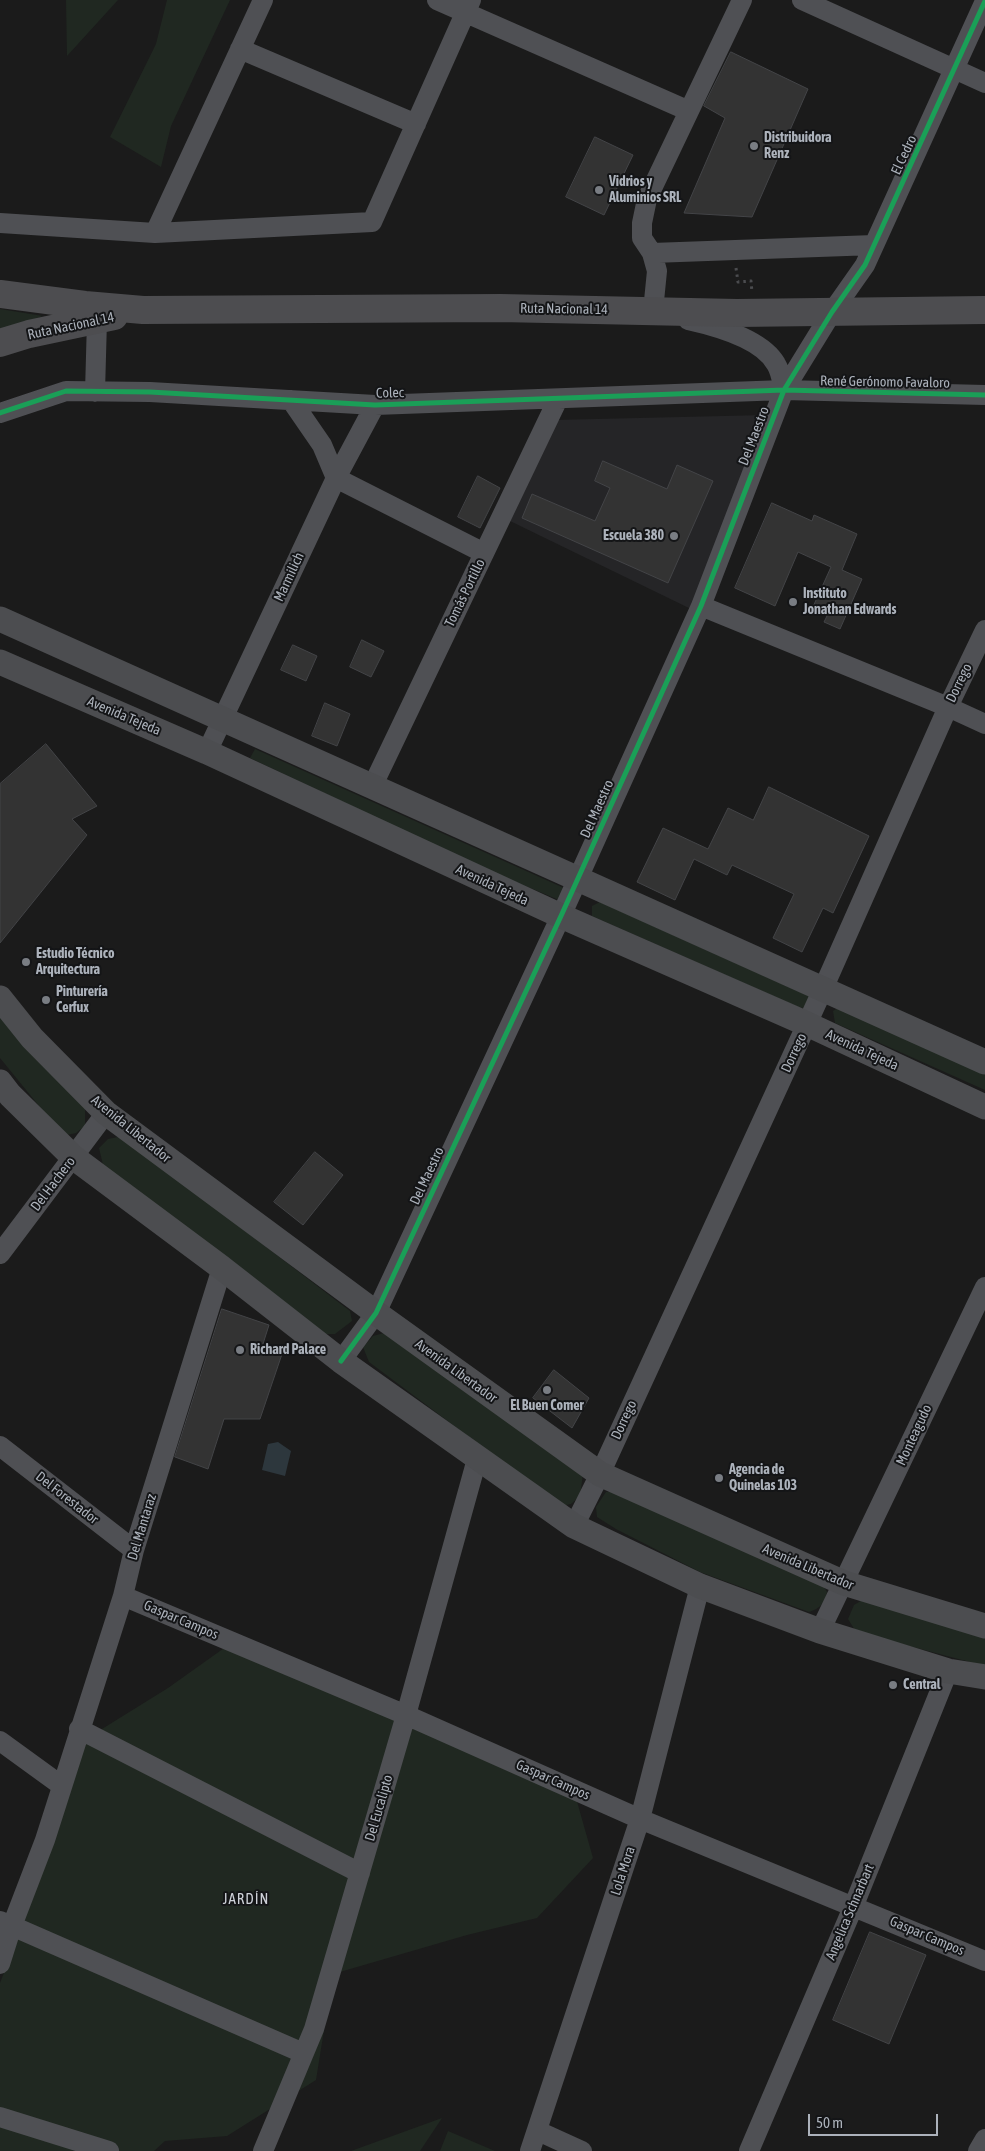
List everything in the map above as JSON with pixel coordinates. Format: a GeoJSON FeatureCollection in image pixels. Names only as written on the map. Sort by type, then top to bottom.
{"type":"FeatureCollection","features":[{"type":"Feature","properties":{"kind":"highway","name":"Ruta Nacional 14"},"geometry":{"type":"LineString","coordinates":[[0,294],[85,306],[143,310],[500,308],[832,312],[985,310]]}},
{"type":"Feature","properties":{"kind":"highway","name":"Ruta Nacional 14"},"geometry":{"type":"LineString","coordinates":[[0,343],[143,310]]}},
{"type":"Feature","properties":{"kind":"main road"},"geometry":{"type":"LineString","coordinates":[[0,619],[985,1062]]}},
{"type":"Feature","properties":{"kind":"main road","name":"Avenida Tejeda"},"geometry":{"type":"LineString","coordinates":[[0,662],[207,752],[561,916],[807,1024],[985,1107]]}},
{"type":"Feature","properties":{"kind":"main road","name":"Avenida Libertador"},"geometry":{"type":"LineString","coordinates":[[0,998],[32,1038],[106,1113],[376,1313],[600,1474],[844,1584],[985,1626]]}},
{"type":"Feature","properties":{"kind":"main road"},"geometry":{"type":"LineString","coordinates":[[0,1082],[10,1096],[73,1157],[222,1268],[341,1361],[574,1526],[700,1586],[820,1631],[948,1671],[985,1677]]}},
{"type":"Feature","properties":{"kind":"street"},"geometry":{"type":"LineString","coordinates":[[155,233],[263,0]]}},
{"type":"Feature","properties":{"kind":"street"},"geometry":{"type":"LineString","coordinates":[[437,0],[469,7],[689,111]]}},
{"type":"Feature","properties":{"kind":"street"},"geometry":{"type":"LineString","coordinates":[[742,0],[647,199],[642,223],[642,238],[652,254],[657,271],[655,311],[724,329],[759,347],[776,364],[784,390]]}},
{"type":"Feature","properties":{"kind":"street"},"geometry":{"type":"LineString","coordinates":[[802,0],[985,83]]}},
{"type":"Feature","properties":{"kind":"street","name":"El Cedro"},"geometry":{"type":"LineString","coordinates":[[832,312],[865,265],[985,1]]}},
{"type":"Feature","properties":{"kind":"street"},"geometry":{"type":"LineString","coordinates":[[0,223],[155,233],[372,222],[469,7]]}},
{"type":"Feature","properties":{"kind":"street"},"geometry":{"type":"LineString","coordinates":[[240,49],[416,124]]}},
{"type":"Feature","properties":{"kind":"street"},"geometry":{"type":"LineString","coordinates":[[652,254],[874,245]]}},
{"type":"Feature","properties":{"kind":"street","name":"Del Maestro"},"geometry":{"type":"LineString","coordinates":[[341,1361],[376,1313],[561,916],[701,606],[784,390],[832,312]]}},
{"type":"Feature","properties":{"kind":"street"},"geometry":{"type":"LineString","coordinates":[[95,392],[97,320]]}},
{"type":"Feature","properties":{"kind":"street","name":"René Gerónomo Favaloro"},"geometry":{"type":"LineString","coordinates":[[784,390],[985,395]]}},
{"type":"Feature","properties":{"kind":"street","name":"Colec"},"geometry":{"type":"LineString","coordinates":[[0,413],[66,391],[150,392],[375,405],[784,390]]}},
{"type":"Feature","properties":{"kind":"street","name":"Tomás Portillo"},"geometry":{"type":"LineString","coordinates":[[372,787],[558,399]]}},
{"type":"Feature","properties":{"kind":"street"},"geometry":{"type":"LineString","coordinates":[[291,400],[322,445],[336,478],[484,553]]}},
{"type":"Feature","properties":{"kind":"street","name":"Marmilich"},"geometry":{"type":"LineString","coordinates":[[207,752],[336,478],[375,405]]}},
{"type":"Feature","properties":{"kind":"street"},"geometry":{"type":"LineString","coordinates":[[701,606],[948,707],[985,724]]}},
{"type":"Feature","properties":{"kind":"street","name":"Dorrego"},"geometry":{"type":"LineString","coordinates":[[574,1526],[600,1474],[823,990],[948,707],[985,630]]}},
{"type":"Feature","properties":{"kind":"street","name":"Del Hachero"},"geometry":{"type":"LineString","coordinates":[[0,1254],[106,1113]]}},
{"type":"Feature","properties":{"kind":"street","name":"Del Mantaraz"},"geometry":{"type":"LineString","coordinates":[[0,1964],[6,1924],[44,1840],[62,1786],[123,1596],[134,1550],[222,1268]]}},
{"type":"Feature","properties":{"kind":"street","name":"Monteagudo"},"geometry":{"type":"LineString","coordinates":[[820,1631],[985,1286]]}},
{"type":"Feature","properties":{"kind":"street","name":"Del Forestador"},"geometry":{"type":"LineString","coordinates":[[0,1446],[134,1550]]}},
{"type":"Feature","properties":{"kind":"street","name":"Del Eucalipto"},"geometry":{"type":"LineString","coordinates":[[263,2151],[314,2029],[406,1715],[477,1459]]}},
{"type":"Feature","properties":{"kind":"street","name":"Lola Mora"},"geometry":{"type":"LineString","coordinates":[[530,2151],[640,1819],[700,1586]]}},
{"type":"Feature","properties":{"kind":"street","name":"Gaspar Campos"},"geometry":{"type":"LineString","coordinates":[[123,1596],[406,1715],[640,1819],[854,1905],[985,1961]]}},
{"type":"Feature","properties":{"kind":"street","name":"Angelica Schnarbart"},"geometry":{"type":"LineString","coordinates":[[749,2151],[854,1905],[948,1671]]}},
{"type":"Feature","properties":{"kind":"street"},"geometry":{"type":"LineString","coordinates":[[80,1729],[360,1872]]}},
{"type":"Feature","properties":{"kind":"street"},"geometry":{"type":"LineString","coordinates":[[0,1741],[62,1786]]}},
{"type":"Feature","properties":{"kind":"street"},"geometry":{"type":"LineString","coordinates":[[6,1924],[303,2054]]}},
{"type":"Feature","properties":{"kind":"street"},"geometry":{"type":"LineString","coordinates":[[0,2118],[109,2151]]}},
{"type":"Feature","properties":{"kind":"street"},"geometry":{"type":"LineString","coordinates":[[538,2131],[582,2151]]}},
{"type":"Feature","properties":{"kind":"street"},"geometry":{"type":"LineString","coordinates":[[978,2151],[985,2138]]}},
{"type":"Feature","properties":{"kind":"path"},"geometry":{"type":"LineString","coordinates":[[738,282],[751,281]]}},
{"type":"Feature","properties":{"kind":"shaded area"},"geometry":{"type":"Polygon","coordinates":[[[66,0],[118,0],[67,56],[66,0]]]}},
{"type":"Feature","properties":{"kind":"shaded area"},"geometry":{"type":"Polygon","coordinates":[[[167,0],[230,0],[171,126],[161,167],[110,137],[156,44],[167,0]]]}},
{"type":"Feature","properties":{"kind":"shaded area"},"geometry":{"type":"Polygon","coordinates":[[[0,309],[43,316],[0,330],[0,309]]]}},
{"type":"Feature","properties":{"kind":"shaded area"},"geometry":{"type":"Polygon","coordinates":[[[766,415],[691,609],[508,520],[554,420],[766,415]]]}},
{"type":"Feature","properties":{"kind":"shaded area"},"geometry":{"type":"Polygon","coordinates":[[[255,749],[564,888],[559,900],[485,869],[250,758],[255,749]]]}},
{"type":"Feature","properties":{"kind":"shaded area"},"geometry":{"type":"Polygon","coordinates":[[[600,902],[811,997],[808,1009],[798,1007],[592,916],[592,906],[600,902]]]}},
{"type":"Feature","properties":{"kind":"shaded area"},"geometry":{"type":"Polygon","coordinates":[[[839,1007],[985,1073],[985,1090],[835,1023],[833,1011],[839,1007]]]}},
{"type":"Feature","properties":{"kind":"shaded area"},"geometry":{"type":"Polygon","coordinates":[[[0,1017],[85,1108],[85,1126],[76,1133],[67,1135],[57,1128],[0,1058],[0,1017]]]}},
{"type":"Feature","properties":{"kind":"shaded area"},"geometry":{"type":"Polygon","coordinates":[[[118,1137],[129,1142],[350,1311],[352,1321],[335,1334],[325,1334],[104,1169],[99,1148],[108,1139],[118,1137]]]}},
{"type":"Feature","properties":{"kind":"shaded area"},"geometry":{"type":"Polygon","coordinates":[[[384,1333],[583,1474],[580,1496],[571,1504],[561,1506],[369,1362],[363,1347],[373,1336],[384,1333]]]}},
{"type":"Feature","properties":{"kind":"shaded area"},"geometry":{"type":"Polygon","coordinates":[[[278,1442],[291,1451],[285,1476],[262,1470],[268,1444],[278,1442]]]}},
{"type":"Feature","properties":{"kind":"shaded area"},"geometry":{"type":"Polygon","coordinates":[[[606,1492],[617,1492],[821,1582],[827,1592],[825,1600],[819,1607],[809,1612],[700,1572],[616,1529],[597,1517],[596,1507],[606,1492]]]}},
{"type":"Feature","properties":{"kind":"shaded area"},"geometry":{"type":"Polygon","coordinates":[[[864,1599],[985,1635],[985,1666],[856,1632],[848,1619],[854,1605],[864,1599]]]}},
{"type":"Feature","properties":{"kind":"shaded area"},"geometry":{"type":"Polygon","coordinates":[[[227,1646],[576,1798],[593,1858],[537,1918],[467,1935],[333,1974],[316,2080],[227,2136],[165,2141],[154,2151],[0,2151],[0,1983],[18,1936],[81,1742],[168,1688],[227,1646]]]}},
{"type":"Feature","properties":{"kind":"shaded area"},"geometry":{"type":"Polygon","coordinates":[[[442,2118],[420,2151],[351,2151],[442,2118]]]}},
{"type":"Feature","properties":{"kind":"shaded area"},"geometry":{"type":"Polygon","coordinates":[[[448,2131],[495,2151],[440,2151],[448,2131]]]}},
{"type":"Feature","properties":{"kind":"building"},"geometry":{"type":"Polygon","coordinates":[[[731,52],[808,89],[752,217],[684,213],[725,118],[704,106],[731,52]]]}},
{"type":"Feature","properties":{"kind":"building"},"geometry":{"type":"Polygon","coordinates":[[[595,137],[633,155],[604,215],[566,197],[595,137]]]}},
{"type":"Feature","properties":{"kind":"building"},"geometry":{"type":"Polygon","coordinates":[[[603,461],[667,489],[677,465],[713,481],[668,583],[522,518],[532,494],[595,521],[610,488],[595,481],[603,461]]]}},
{"type":"Feature","properties":{"kind":"building"},"geometry":{"type":"Polygon","coordinates":[[[478,476],[500,488],[480,528],[458,517],[478,476]]]}},
{"type":"Feature","properties":{"kind":"building"},"geometry":{"type":"Polygon","coordinates":[[[772,503],[812,521],[814,515],[857,534],[842,570],[862,579],[840,629],[824,622],[827,616],[812,609],[831,567],[798,552],[775,606],[735,588],[772,503]]]}},
{"type":"Feature","properties":{"kind":"building"},"geometry":{"type":"Polygon","coordinates":[[[362,640],[384,651],[371,677],[350,667],[362,640]]]}},
{"type":"Feature","properties":{"kind":"building"},"geometry":{"type":"Polygon","coordinates":[[[293,645],[317,656],[306,681],[281,670],[293,645]]]}},
{"type":"Feature","properties":{"kind":"building"},"geometry":{"type":"Polygon","coordinates":[[[325,703],[350,714],[337,746],[312,736],[325,703]]]}},
{"type":"Feature","properties":{"kind":"building"},"geometry":{"type":"Polygon","coordinates":[[[46,744],[97,806],[72,819],[87,835],[0,943],[0,784],[46,744]]]}},
{"type":"Feature","properties":{"kind":"building"},"geometry":{"type":"Polygon","coordinates":[[[769,787],[869,836],[833,913],[823,908],[802,952],[773,938],[794,894],[732,865],[727,875],[694,859],[675,900],[637,882],[663,828],[708,849],[728,808],[753,820],[769,787]]]}},
{"type":"Feature","properties":{"kind":"building"},"geometry":{"type":"Polygon","coordinates":[[[315,1152],[343,1175],[303,1225],[274,1202],[315,1152]]]}},
{"type":"Feature","properties":{"kind":"building"},"geometry":{"type":"Polygon","coordinates":[[[222,1309],[269,1325],[262,1347],[282,1354],[260,1419],[224,1419],[208,1469],[175,1457],[222,1309]]]}},
{"type":"Feature","properties":{"kind":"building"},"geometry":{"type":"Polygon","coordinates":[[[554,1370],[589,1398],[572,1428],[533,1398],[554,1370]]]}},
{"type":"Feature","properties":{"kind":"building"},"geometry":{"type":"Polygon","coordinates":[[[870,1932],[926,1955],[889,2044],[833,2020],[870,1932]]]}},
{"type":"Feature","properties":{"kind":"cycle path"},"geometry":{"type":"LineString","coordinates":[[341,1361],[376,1313],[561,916],[701,606],[784,390],[832,312],[865,265],[985,1]]}},
{"type":"Feature","properties":{"kind":"cycle path"},"geometry":{"type":"LineString","coordinates":[[0,413],[66,391],[150,392],[375,405],[784,390],[985,395]]}},
{"type":"Feature","properties":{"kind":"place","name":"Distribuidora Renz"},"geometry":{"type":"Point","coordinates":[754,146]}},
{"type":"Feature","properties":{"kind":"place","name":"Vidrios y Aluminios SRL"},"geometry":{"type":"Point","coordinates":[599,190]}},
{"type":"Feature","properties":{"kind":"place","name":"Escuela 380"},"geometry":{"type":"Point","coordinates":[674,536]}},
{"type":"Feature","properties":{"kind":"place","name":"Instituto Jonathan Edwards"},"geometry":{"type":"Point","coordinates":[793,602]}},
{"type":"Feature","properties":{"kind":"place","name":"Estudio Técnico Arquitectura"},"geometry":{"type":"Point","coordinates":[26,962]}},
{"type":"Feature","properties":{"kind":"place","name":"Pinturería Cerfux"},"geometry":{"type":"Point","coordinates":[46,1000]}},
{"type":"Feature","properties":{"kind":"place","name":"Richard Palace"},"geometry":{"type":"Point","coordinates":[240,1350]}},
{"type":"Feature","properties":{"kind":"place","name":"El Buen Comer"},"geometry":{"type":"Point","coordinates":[547,1390]}},
{"type":"Feature","properties":{"kind":"place","name":"Agencia de Quinelas 103"},"geometry":{"type":"Point","coordinates":[719,1478]}},
{"type":"Feature","properties":{"kind":"place","name":"Central"},"geometry":{"type":"Point","coordinates":[893,1685]}},
{"type":"Feature","properties":{"kind":"district","name":"JARDÍN"},"geometry":{"type":"Point","coordinates":[246,1899]}}]}
